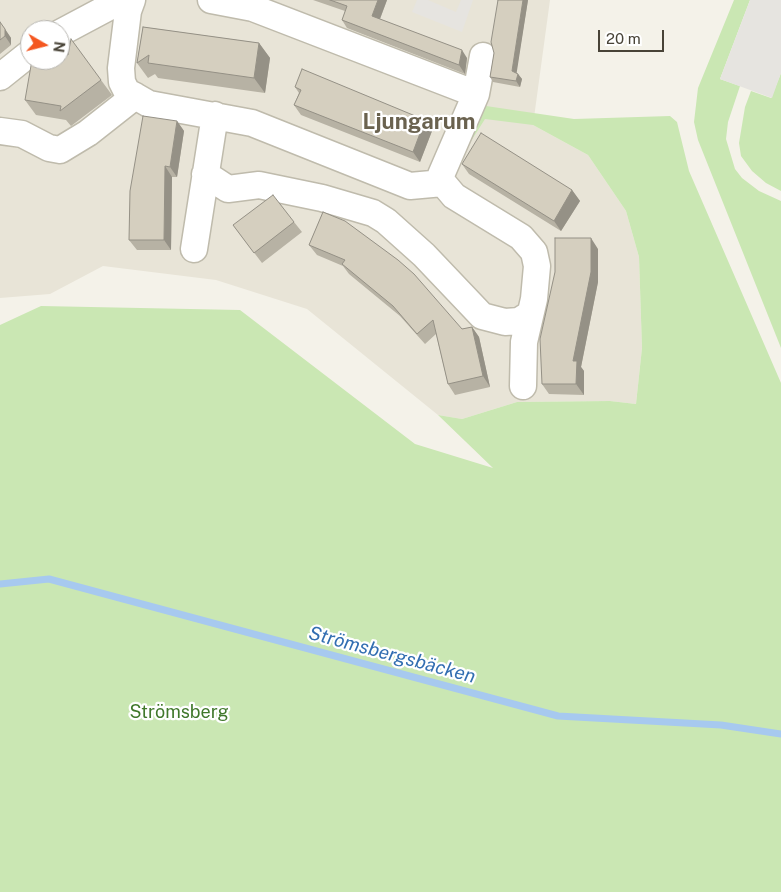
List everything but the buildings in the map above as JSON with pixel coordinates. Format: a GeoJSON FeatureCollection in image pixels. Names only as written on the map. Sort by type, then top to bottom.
{"type":"FeatureCollection","features":[{"type":"Feature","properties":{"kind":"street"},"geometry":{"type":"LineString","coordinates":[[70,28],[122,0]]}},
{"type":"Feature","properties":{"kind":"street"},"geometry":{"type":"LineString","coordinates":[[132,0],[128,11],[121,68],[122,82],[127,92],[149,104],[252,123],[285,134],[410,186],[443,183]]}},
{"type":"Feature","properties":{"kind":"street"},"geometry":{"type":"LineString","coordinates":[[212,0],[255,4],[476,94]]}},
{"type":"Feature","properties":{"kind":"street"},"geometry":{"type":"LineString","coordinates":[[483,56],[476,94],[441,175],[443,183],[454,196],[521,237],[534,252],[537,266],[524,342],[522,386]]}},
{"type":"Feature","properties":{"kind":"street"},"geometry":{"type":"LineString","coordinates":[[0,76],[20,61]]}},
{"type":"Feature","properties":{"kind":"street"},"geometry":{"type":"LineString","coordinates":[[0,131],[22,134],[49,148],[60,150],[88,133],[135,96]]}},
{"type":"Feature","properties":{"kind":"street"},"geometry":{"type":"LineString","coordinates":[[194,249],[215,115]]}},
{"type":"Feature","properties":{"kind":"street"},"geometry":{"type":"LineString","coordinates":[[206,174],[228,189],[259,185],[355,207],[373,213],[386,221],[424,255],[482,316],[505,322],[518,321],[530,314]]}},
{"type":"Feature","properties":{"kind":"street"},"geometry":{"type":"LineString","coordinates":[[386,221],[410,186]]}},
{"type":"Feature","properties":{"kind":"shaded area"},"geometry":{"type":"Polygon","coordinates":[[[0,0],[550,0],[533,125],[588,155],[626,211],[639,257],[642,348],[636,404],[610,401],[517,402],[462,419],[438,415],[307,309],[216,280],[103,266],[50,294],[0,298],[0,0]]]}},
{"type":"Feature","properties":{"kind":"shaded area"},"geometry":{"type":"Polygon","coordinates":[[[417,0],[428,0],[456,12],[461,0],[473,0],[462,32],[412,12],[417,0]]]}},
{"type":"Feature","properties":{"kind":"shaded area"},"geometry":{"type":"Polygon","coordinates":[[[750,0],[781,0],[781,73],[772,98],[720,79],[750,0]]]}},
{"type":"Feature","properties":{"kind":"green space"},"geometry":{"type":"Polygon","coordinates":[[[734,0],[750,0],[720,79],[740,86],[728,122],[726,139],[735,169],[742,178],[759,191],[781,201],[781,348],[698,140],[694,122],[698,88],[734,0]]]}},
{"type":"Feature","properties":{"kind":"green space"},"geometry":{"type":"Polygon","coordinates":[[[781,73],[781,191],[766,183],[752,171],[741,156],[739,143],[745,107],[751,91],[771,98],[781,73]]]}},
{"type":"Feature","properties":{"kind":"green space","name":"Strömsberg"},"geometry":{"type":"Polygon","coordinates":[[[486,106],[574,119],[670,116],[677,122],[689,171],[781,383],[781,892],[0,892],[0,325],[41,306],[240,310],[415,444],[493,468],[438,415],[462,419],[517,402],[610,401],[636,404],[642,348],[639,257],[626,211],[588,155],[533,125],[485,119],[456,168],[455,179],[451,181],[479,107],[486,106]]]}},
{"type":"Feature","properties":{"kind":"waterway","name":"Strömsbergsbäcken"},"geometry":{"type":"LineString","coordinates":[[0,584],[49,579],[558,716],[721,725],[781,734]]}},
{"type":"Feature","properties":{"kind":"district","name":"Ljungarum"},"geometry":{"type":"Point","coordinates":[419,122]}}]}
